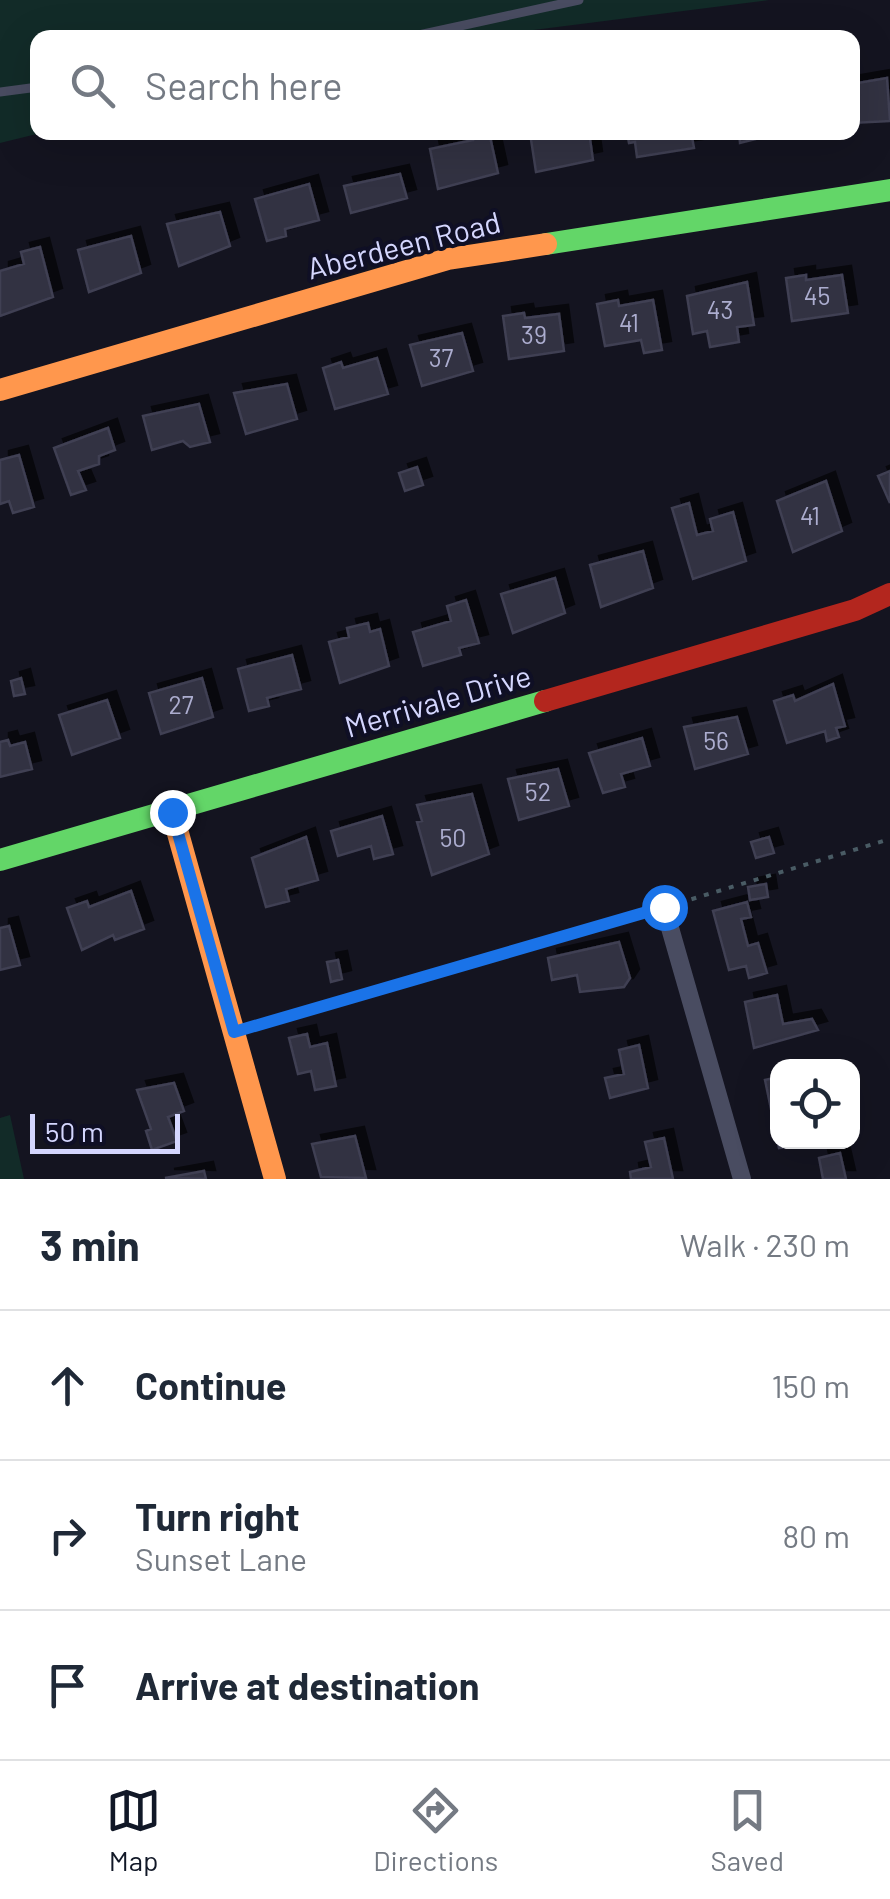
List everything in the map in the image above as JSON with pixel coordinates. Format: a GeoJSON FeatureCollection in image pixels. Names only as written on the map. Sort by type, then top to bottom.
{"type":"FeatureCollection","features":[{"type":"Feature","properties":{"kind":"street","name":"Aberdeen Road"},"geometry":{"type":"LineString","coordinates":[[0,390],[448,259],[890,190]]}},
{"type":"Feature","properties":{"kind":"street","name":"Merrivale Drive"},"geometry":{"type":"LineString","coordinates":[[0,860],[856,610],[890,594]]}},
{"type":"Feature","properties":{"kind":"street"},"geometry":{"type":"LineString","coordinates":[[172,812],[275,1179]]}},
{"type":"Feature","properties":{"kind":"street"},"geometry":{"type":"LineString","coordinates":[[664,907],[742,1179]]}},
{"type":"Feature","properties":{"kind":"lane"},"geometry":{"type":"LineString","coordinates":[[442,30],[579,0]]}},
{"type":"Feature","properties":{"kind":"lane"},"geometry":{"type":"LineString","coordinates":[[0,92],[30,87]]}},
{"type":"Feature","properties":{"kind":"path"},"geometry":{"type":"LineString","coordinates":[[234,1032],[890,839]]}},
{"type":"Feature","properties":{"kind":"green space"},"geometry":{"type":"Polygon","coordinates":[[[0,0],[769,0],[533,30],[30,30],[30,136],[0,143],[0,0]]]}},
{"type":"Feature","properties":{"kind":"green space"},"geometry":{"type":"Polygon","coordinates":[[[10,1115],[24,1179],[0,1179],[0,1118],[10,1115]]]}},
{"type":"Feature","properties":{"kind":"building"},"geometry":{"type":"Polygon","coordinates":[[[887,78],[890,121],[860,123],[860,83],[887,78]]]}},
{"type":"Feature","properties":{"kind":"building"},"geometry":{"type":"Polygon","coordinates":[[[491,140],[498,173],[438,189],[430,149],[491,140]]]}},
{"type":"Feature","properties":{"kind":"building"},"geometry":{"type":"Polygon","coordinates":[[[531,140],[590,140],[593,160],[536,172],[531,140]]]}},
{"type":"Feature","properties":{"kind":"building"},"geometry":{"type":"Polygon","coordinates":[[[628,140],[692,140],[694,148],[637,157],[635,142],[628,140]]]}},
{"type":"Feature","properties":{"kind":"building"},"geometry":{"type":"Polygon","coordinates":[[[400,174],[407,198],[351,213],[344,186],[400,174]]]}},
{"type":"Feature","properties":{"kind":"building"},"geometry":{"type":"Polygon","coordinates":[[[309,184],[319,220],[285,229],[286,236],[267,241],[255,199],[309,184]]]}},
{"type":"Feature","properties":{"kind":"building"},"geometry":{"type":"Polygon","coordinates":[[[220,212],[230,246],[179,266],[167,224],[220,212]]]}},
{"type":"Feature","properties":{"kind":"building"},"geometry":{"type":"Polygon","coordinates":[[[131,236],[141,273],[89,292],[78,250],[131,236]]]}},
{"type":"Feature","properties":{"kind":"building"},"geometry":{"type":"Polygon","coordinates":[[[40,247],[53,297],[0,316],[0,271],[24,264],[21,252],[40,247]]]}},
{"type":"Feature","properties":{"kind":"building"},"geometry":{"type":"Polygon","coordinates":[[[806,275],[806,280],[842,275],[848,313],[792,321],[786,278],[806,275]]]}},
{"type":"Feature","properties":{"kind":"building"},"geometry":{"type":"Polygon","coordinates":[[[747,282],[754,325],[737,327],[739,342],[710,347],[707,331],[693,334],[687,296],[747,282]]]}},
{"type":"Feature","properties":{"kind":"building"},"geometry":{"type":"Polygon","coordinates":[[[618,300],[619,306],[653,300],[662,350],[644,353],[641,340],[605,346],[597,304],[618,300]]]}},
{"type":"Feature","properties":{"kind":"building"},"geometry":{"type":"Polygon","coordinates":[[[524,313],[525,318],[559,314],[564,351],[509,359],[503,316],[524,313]]]}},
{"type":"Feature","properties":{"kind":"building"},"geometry":{"type":"Polygon","coordinates":[[[462,333],[473,371],[422,386],[410,345],[462,333]]]}},
{"type":"Feature","properties":{"kind":"building"},"geometry":{"type":"Polygon","coordinates":[[[377,358],[388,394],[335,409],[323,368],[341,362],[343,368],[377,358]]]}},
{"type":"Feature","properties":{"kind":"building"},"geometry":{"type":"Polygon","coordinates":[[[287,384],[297,419],[246,434],[234,393],[287,384]]]}},
{"type":"Feature","properties":{"kind":"building"},"geometry":{"type":"Polygon","coordinates":[[[199,404],[210,442],[190,447],[183,441],[152,450],[143,416],[199,404]]]}},
{"type":"Feature","properties":{"kind":"building"},"geometry":{"type":"Polygon","coordinates":[[[108,428],[115,450],[99,456],[99,464],[78,471],[86,490],[71,495],[54,448],[108,428]]]}},
{"type":"Feature","properties":{"kind":"building"},"geometry":{"type":"Polygon","coordinates":[[[19,455],[34,507],[13,513],[9,501],[0,504],[0,460],[19,455]]]}},
{"type":"Feature","properties":{"kind":"building"},"geometry":{"type":"Polygon","coordinates":[[[417,467],[423,485],[405,491],[399,473],[417,467]]]}},
{"type":"Feature","properties":{"kind":"building"},"geometry":{"type":"Polygon","coordinates":[[[890,471],[890,503],[878,476],[890,471]]]}},
{"type":"Feature","properties":{"kind":"building"},"geometry":{"type":"Polygon","coordinates":[[[826,481],[842,531],[793,552],[777,501],[826,481]]]}},
{"type":"Feature","properties":{"kind":"building"},"geometry":{"type":"Polygon","coordinates":[[[689,503],[697,535],[713,531],[710,519],[733,512],[746,561],[693,579],[672,508],[689,503]]]}},
{"type":"Feature","properties":{"kind":"building"},"geometry":{"type":"Polygon","coordinates":[[[643,551],[653,588],[601,607],[590,565],[643,551]]]}},
{"type":"Feature","properties":{"kind":"building"},"geometry":{"type":"Polygon","coordinates":[[[555,578],[565,613],[513,633],[501,594],[555,578]]]}},
{"type":"Feature","properties":{"kind":"building"},"geometry":{"type":"Polygon","coordinates":[[[466,600],[479,643],[459,648],[461,655],[423,666],[413,632],[451,621],[447,606],[466,600]]]}},
{"type":"Feature","properties":{"kind":"building"},"geometry":{"type":"Polygon","coordinates":[[[368,623],[370,632],[380,629],[389,666],[340,683],[329,642],[349,637],[347,628],[368,623]]]}},
{"type":"Feature","properties":{"kind":"building"},"geometry":{"type":"Polygon","coordinates":[[[292,655],[301,689],[267,698],[269,706],[249,711],[238,669],[292,655]]]}},
{"type":"Feature","properties":{"kind":"building"},"geometry":{"type":"Polygon","coordinates":[[[21,678],[25,694],[14,696],[11,681],[21,678]]]}},
{"type":"Feature","properties":{"kind":"building"},"geometry":{"type":"Polygon","coordinates":[[[202,678],[213,717],[161,734],[149,693],[202,678]]]}},
{"type":"Feature","properties":{"kind":"building"},"geometry":{"type":"Polygon","coordinates":[[[833,684],[845,726],[836,728],[839,737],[827,741],[825,731],[787,743],[774,701],[793,695],[795,701],[833,684]]]}},
{"type":"Feature","properties":{"kind":"building"},"geometry":{"type":"Polygon","coordinates":[[[107,700],[120,738],[72,755],[59,715],[107,700]]]}},
{"type":"Feature","properties":{"kind":"building"},"geometry":{"type":"Polygon","coordinates":[[[737,717],[748,754],[695,769],[684,727],[737,717]]]}},
{"type":"Feature","properties":{"kind":"building"},"geometry":{"type":"Polygon","coordinates":[[[642,738],[650,766],[621,774],[625,787],[603,793],[589,753],[642,738]]]}},
{"type":"Feature","properties":{"kind":"building"},"geometry":{"type":"Polygon","coordinates":[[[8,740],[10,746],[25,742],[32,769],[0,777],[0,742],[8,740]]]}},
{"type":"Feature","properties":{"kind":"building"},"geometry":{"type":"Polygon","coordinates":[[[558,769],[569,806],[519,820],[508,779],[558,769]]]}},
{"type":"Feature","properties":{"kind":"building"},"geometry":{"type":"Polygon","coordinates":[[[472,794],[489,854],[432,875],[417,822],[422,821],[417,805],[472,794]]]}},
{"type":"Feature","properties":{"kind":"building"},"geometry":{"type":"Polygon","coordinates":[[[382,816],[393,854],[374,859],[371,846],[338,856],[331,831],[382,816]]]}},
{"type":"Feature","properties":{"kind":"building"},"geometry":{"type":"Polygon","coordinates":[[[306,837],[318,880],[286,889],[289,901],[266,907],[252,858],[306,837]]]}},
{"type":"Feature","properties":{"kind":"building"},"geometry":{"type":"Polygon","coordinates":[[[769,837],[774,853],[756,858],[751,842],[769,837]]]}},
{"type":"Feature","properties":{"kind":"building"},"geometry":{"type":"Polygon","coordinates":[[[766,884],[768,897],[750,900],[748,887],[766,884]]]}},
{"type":"Feature","properties":{"kind":"building"},"geometry":{"type":"Polygon","coordinates":[[[131,891],[144,929],[115,940],[113,935],[82,950],[67,908],[87,901],[89,907],[131,891]]]}},
{"type":"Feature","properties":{"kind":"building"},"geometry":{"type":"Polygon","coordinates":[[[747,902],[751,917],[741,919],[748,946],[758,943],[767,973],[749,978],[746,966],[729,970],[713,911],[747,902]]]}},
{"type":"Feature","properties":{"kind":"building"},"geometry":{"type":"Polygon","coordinates":[[[9,926],[20,965],[0,970],[0,928],[9,926]]]}},
{"type":"Feature","properties":{"kind":"building"},"geometry":{"type":"Polygon","coordinates":[[[619,942],[630,978],[624,987],[580,992],[577,975],[552,980],[548,958],[619,942]]]}},
{"type":"Feature","properties":{"kind":"building"},"geometry":{"type":"Polygon","coordinates":[[[338,960],[342,979],[331,982],[327,962],[338,960]]]}},
{"type":"Feature","properties":{"kind":"building"},"geometry":{"type":"Polygon","coordinates":[[[777,995],[783,1024],[812,1019],[818,1030],[754,1048],[745,1002],[777,995]]]}},
{"type":"Feature","properties":{"kind":"building"},"geometry":{"type":"Polygon","coordinates":[[[307,1034],[310,1047],[327,1043],[336,1086],[315,1090],[311,1071],[298,1074],[289,1038],[307,1034]]]}},
{"type":"Feature","properties":{"kind":"building"},"geometry":{"type":"Polygon","coordinates":[[[639,1045],[648,1088],[610,1098],[605,1078],[624,1074],[619,1050],[639,1045]]]}},
{"type":"Feature","properties":{"kind":"building"},"geometry":{"type":"Polygon","coordinates":[[[770,1079],[770,1104],[765,1080],[770,1079]]]}},
{"type":"Feature","properties":{"kind":"building"},"geometry":{"type":"Polygon","coordinates":[[[174,1083],[184,1111],[168,1117],[177,1141],[152,1150],[146,1131],[151,1129],[137,1090],[174,1083]]]}},
{"type":"Feature","properties":{"kind":"building"},"geometry":{"type":"Polygon","coordinates":[[[355,1136],[366,1178],[321,1177],[312,1144],[355,1136]]]}},
{"type":"Feature","properties":{"kind":"building"},"geometry":{"type":"Polygon","coordinates":[[[664,1138],[673,1179],[631,1179],[630,1172],[651,1167],[645,1142],[664,1138]]]}},
{"type":"Feature","properties":{"kind":"building"},"geometry":{"type":"Polygon","coordinates":[[[840,1153],[846,1179],[823,1179],[819,1158],[840,1153]]]}},
{"type":"Feature","properties":{"kind":"building"},"geometry":{"type":"Polygon","coordinates":[[[204,1171],[206,1179],[165,1178],[204,1171]]]}},
{"type":"Feature","properties":{"kind":"traffic: fast"},"geometry":{"type":"LineString","coordinates":[[546,244],[890,190]]}},
{"type":"Feature","properties":{"kind":"traffic: fast"},"geometry":{"type":"LineString","coordinates":[[0,860],[545,701]]}},
{"type":"Feature","properties":{"kind":"traffic: slow"},"geometry":{"type":"LineString","coordinates":[[0,390],[448,259],[546,244]]}},
{"type":"Feature","properties":{"kind":"traffic: slow"},"geometry":{"type":"LineString","coordinates":[[172,812],[275,1179]]}},
{"type":"Feature","properties":{"kind":"traffic: jam"},"geometry":{"type":"LineString","coordinates":[[545,701],[855,610],[890,594]]}},
{"type":"Feature","properties":{"kind":"route"},"geometry":{"type":"LineString","coordinates":[[172,812],[234,1032],[664,907]]}}]}
